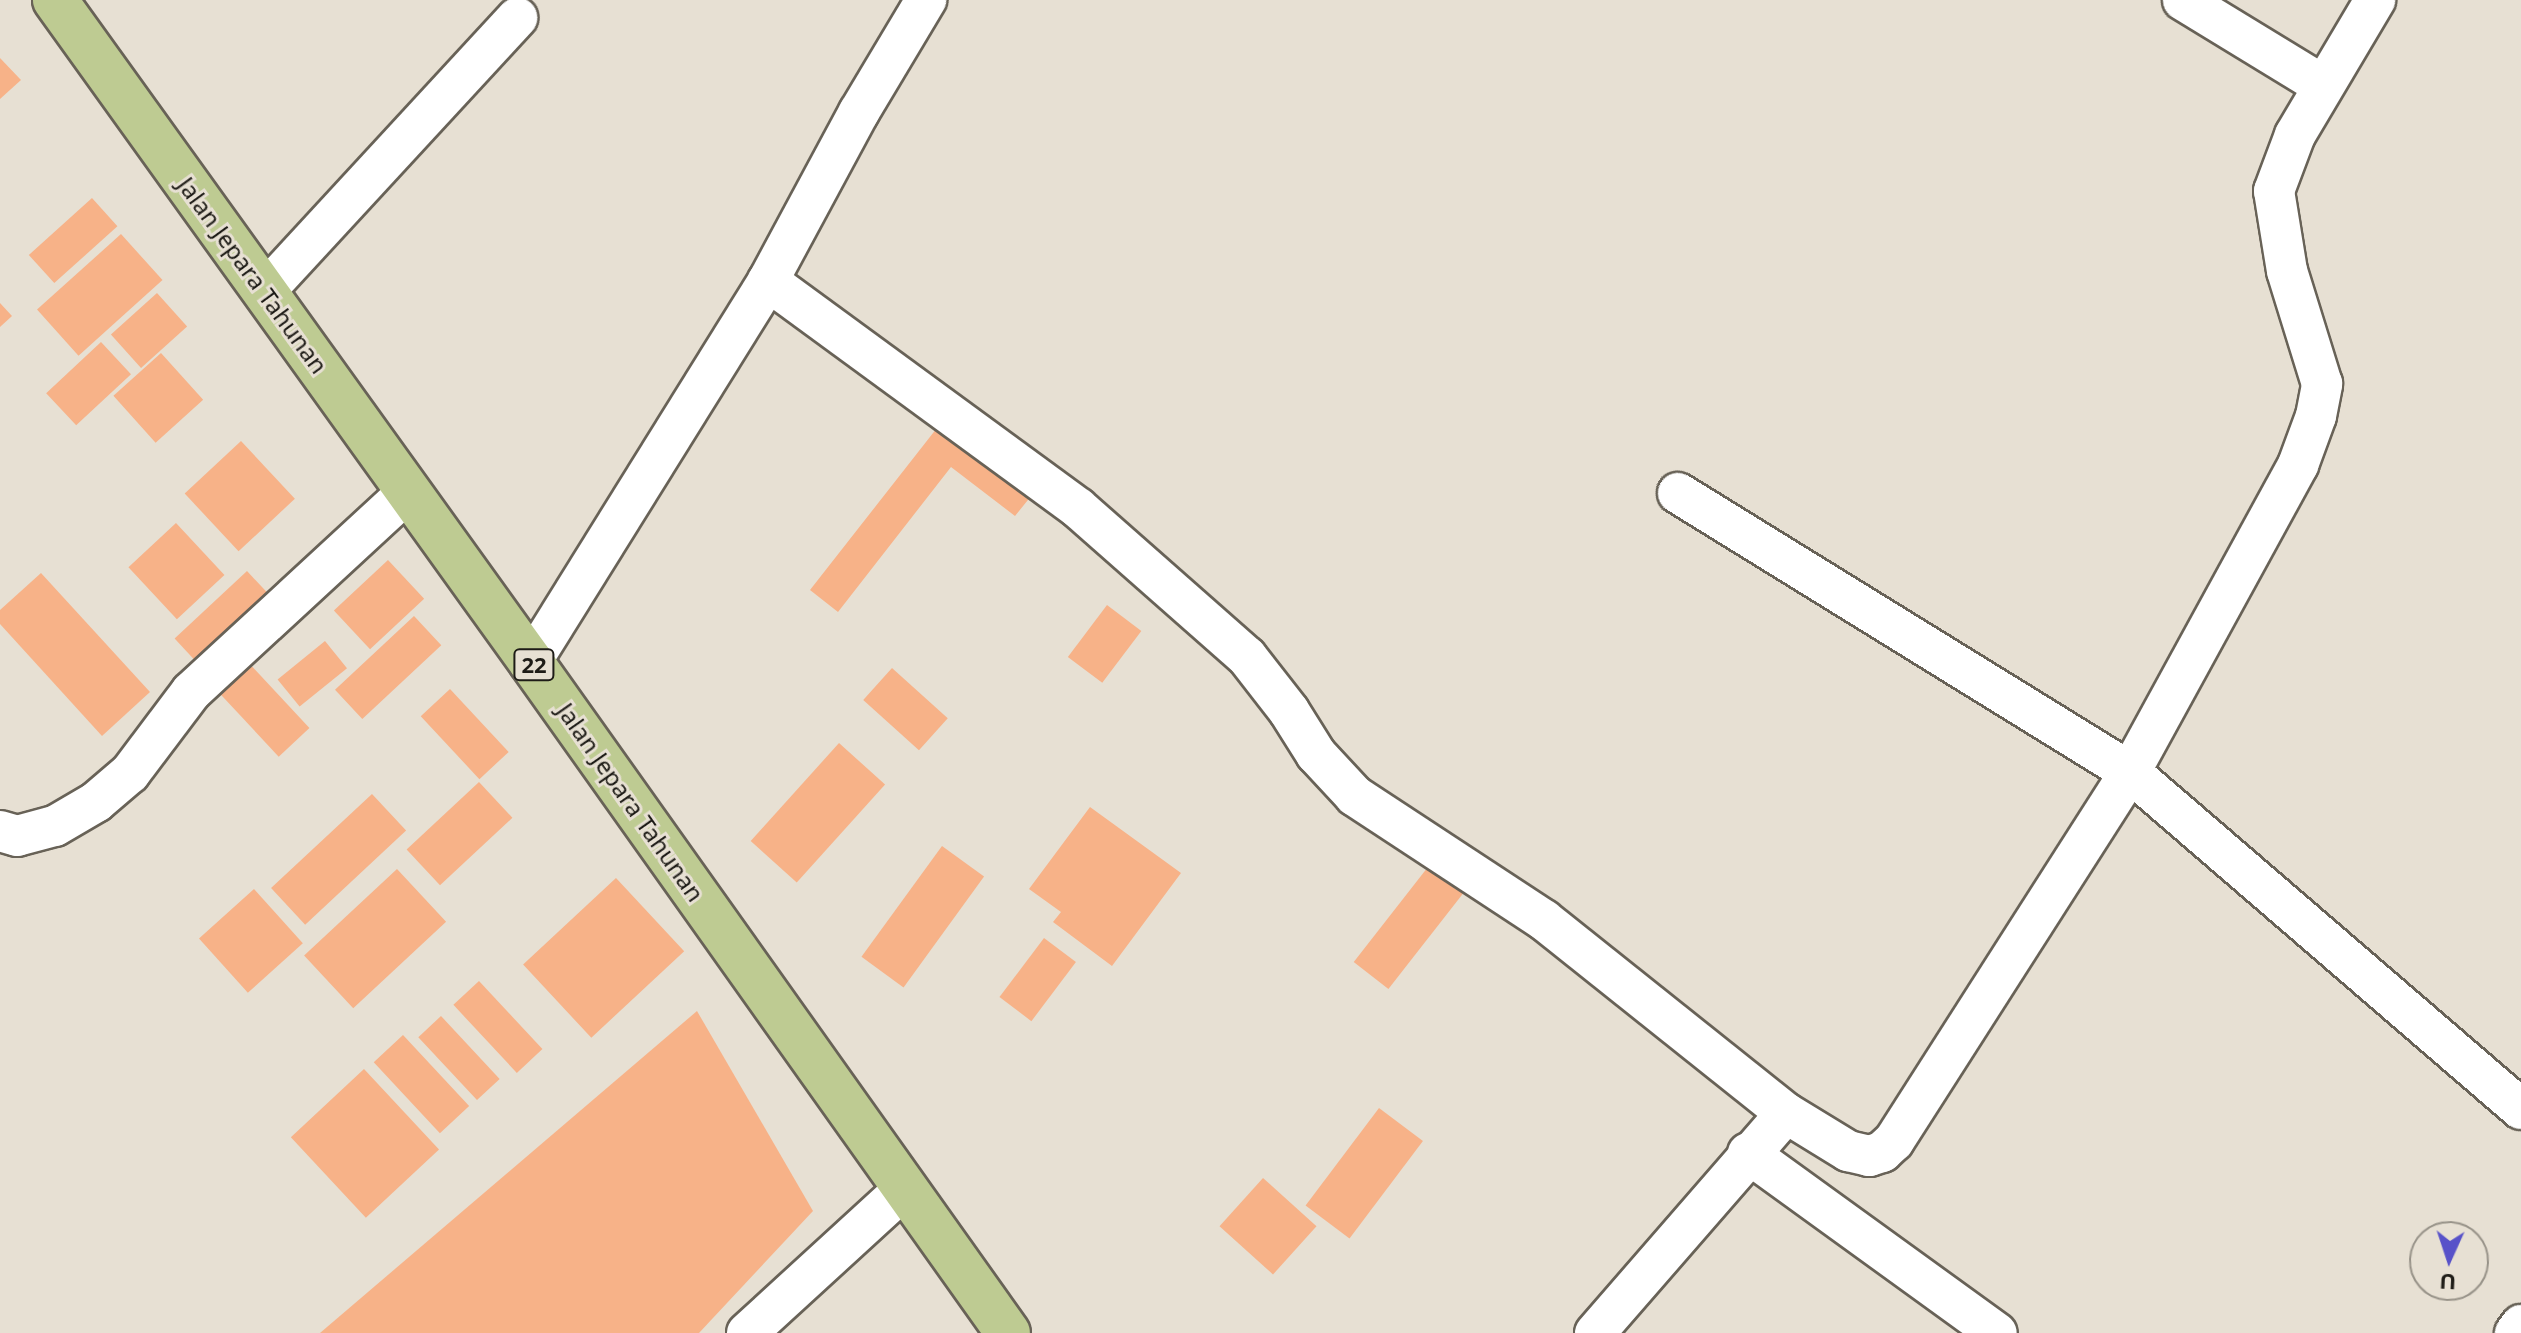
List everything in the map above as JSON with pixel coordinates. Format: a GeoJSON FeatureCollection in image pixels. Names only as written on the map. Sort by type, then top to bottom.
{"type":"FeatureCollection","features":[{"type":"Feature","properties":{"kind":"highway","name":"Jalan Jepara Tahunan"},"geometry":{"type":"LineString","coordinates":[[55,0],[409,491],[1008,1333]]}},
{"type":"Feature","properties":{"kind":"street"},"geometry":{"type":"LineString","coordinates":[[531,662],[768,281],[926,0]]}},
{"type":"Feature","properties":{"kind":"street"},"geometry":{"type":"LineString","coordinates":[[2183,0],[2322,85]]}},
{"type":"Feature","properties":{"kind":"street"},"geometry":{"type":"LineString","coordinates":[[768,281],[1078,508],[1236,647],[1289,711],[1316,754],[1355,796],[1544,920],[1786,1113],[1848,1151],[1869,1156],[1882,1152],[1894,1141],[2130,772],[2298,465],[2316,416],[2322,384],[2287,271],[2274,191],[2280,165],[2322,85],[2375,0]]}},
{"type":"Feature","properties":{"kind":"street"},"geometry":{"type":"LineString","coordinates":[[265,291],[517,18]]}},
{"type":"Feature","properties":{"kind":"street"},"geometry":{"type":"LineString","coordinates":[[0,831],[17,836],[55,826],[96,802],[130,773],[191,692],[409,491]]}},
{"type":"Feature","properties":{"kind":"street"},"geometry":{"type":"LineString","coordinates":[[1678,493],[2130,772],[2521,1109]]}},
{"type":"Feature","properties":{"kind":"street"},"geometry":{"type":"LineString","coordinates":[[1595,1333],[1748,1153],[1786,1113]]}},
{"type":"Feature","properties":{"kind":"street"},"geometry":{"type":"LineString","coordinates":[[1748,1153],[1997,1333]]}},
{"type":"Feature","properties":{"kind":"street"},"geometry":{"type":"LineString","coordinates":[[747,1333],[905,1188]]}},
{"type":"Feature","properties":{"kind":"street"},"geometry":{"type":"LineString","coordinates":[[2515,1333],[2521,1325]]}},
{"type":"Feature","properties":{"kind":"building"},"geometry":{"type":"Polygon","coordinates":[[[0,58],[21,80],[0,99],[0,58]]]}},
{"type":"Feature","properties":{"kind":"building"},"geometry":{"type":"Polygon","coordinates":[[[92,198],[117,226],[54,283],[29,255],[92,198]]]}},
{"type":"Feature","properties":{"kind":"building"},"geometry":{"type":"Polygon","coordinates":[[[121,234],[162,280],[79,356],[37,310],[121,234]]]}},
{"type":"Feature","properties":{"kind":"building"},"geometry":{"type":"Polygon","coordinates":[[[157,293],[187,326],[141,368],[111,334],[157,293]]]}},
{"type":"Feature","properties":{"kind":"building"},"geometry":{"type":"Polygon","coordinates":[[[0,303],[12,316],[0,327],[0,303]]]}},
{"type":"Feature","properties":{"kind":"building"},"geometry":{"type":"Polygon","coordinates":[[[101,342],[131,374],[76,425],[46,393],[101,342]]]}},
{"type":"Feature","properties":{"kind":"building"},"geometry":{"type":"Polygon","coordinates":[[[161,353],[203,400],[156,443],[113,396],[161,353]]]}},
{"type":"Feature","properties":{"kind":"building"},"geometry":{"type":"Polygon","coordinates":[[[944,419],[1036,490],[1015,516],[951,467],[838,612],[810,590],[944,419]]]}},
{"type":"Feature","properties":{"kind":"building"},"geometry":{"type":"Polygon","coordinates":[[[241,441],[295,499],[239,551],[185,494],[241,441]]]}},
{"type":"Feature","properties":{"kind":"building"},"geometry":{"type":"Polygon","coordinates":[[[176,523],[224,575],[177,619],[128,567],[176,523]]]}},
{"type":"Feature","properties":{"kind":"building"},"geometry":{"type":"Polygon","coordinates":[[[388,560],[424,599],[370,649],[334,610],[388,560]]]}},
{"type":"Feature","properties":{"kind":"building"},"geometry":{"type":"Polygon","coordinates":[[[247,571],[270,596],[198,663],[175,639],[247,571]]]}},
{"type":"Feature","properties":{"kind":"building"},"geometry":{"type":"Polygon","coordinates":[[[41,573],[150,692],[102,736],[0,624],[0,610],[41,573]]]}},
{"type":"Feature","properties":{"kind":"building"},"geometry":{"type":"Polygon","coordinates":[[[1107,605],[1141,631],[1102,683],[1068,657],[1107,605]]]}},
{"type":"Feature","properties":{"kind":"building"},"geometry":{"type":"Polygon","coordinates":[[[414,616],[441,645],[362,719],[335,690],[414,616]]]}},
{"type":"Feature","properties":{"kind":"building"},"geometry":{"type":"Polygon","coordinates":[[[325,641],[347,668],[300,707],[278,679],[325,641]]]}},
{"type":"Feature","properties":{"kind":"building"},"geometry":{"type":"Polygon","coordinates":[[[246,660],[309,728],[279,757],[215,689],[246,660]]]}},
{"type":"Feature","properties":{"kind":"building"},"geometry":{"type":"Polygon","coordinates":[[[892,668],[948,718],[919,750],[863,700],[892,668]]]}},
{"type":"Feature","properties":{"kind":"building"},"geometry":{"type":"Polygon","coordinates":[[[450,689],[509,752],[479,779],[421,716],[450,689]]]}},
{"type":"Feature","properties":{"kind":"building"},"geometry":{"type":"Polygon","coordinates":[[[839,743],[885,784],[797,883],[751,841],[839,743]]]}},
{"type":"Feature","properties":{"kind":"building"},"geometry":{"type":"Polygon","coordinates":[[[479,782],[512,818],[440,885],[407,850],[479,782]]]}},
{"type":"Feature","properties":{"kind":"building"},"geometry":{"type":"Polygon","coordinates":[[[372,794],[406,831],[305,925],[271,888],[372,794]]]}},
{"type":"Feature","properties":{"kind":"building"},"geometry":{"type":"Polygon","coordinates":[[[1090,807],[1181,873],[1112,966],[1053,922],[1061,912],[1029,889],[1090,807]]]}},
{"type":"Feature","properties":{"kind":"building"},"geometry":{"type":"Polygon","coordinates":[[[942,846],[984,877],[904,987],[861,957],[942,846]]]}},
{"type":"Feature","properties":{"kind":"building"},"geometry":{"type":"Polygon","coordinates":[[[1435,858],[1470,885],[1388,989],[1354,962],[1435,858]]]}},
{"type":"Feature","properties":{"kind":"building"},"geometry":{"type":"Polygon","coordinates":[[[397,869],[446,922],[353,1008],[304,956],[397,869]]]}},
{"type":"Feature","properties":{"kind":"building"},"geometry":{"type":"Polygon","coordinates":[[[616,878],[684,951],[591,1038],[523,965],[616,878]]]}},
{"type":"Feature","properties":{"kind":"building"},"geometry":{"type":"Polygon","coordinates":[[[254,889],[303,943],[248,993],[199,939],[254,889]]]}},
{"type":"Feature","properties":{"kind":"building"},"geometry":{"type":"Polygon","coordinates":[[[1044,938],[1076,962],[1031,1021],[999,997],[1044,938]]]}},
{"type":"Feature","properties":{"kind":"building"},"geometry":{"type":"Polygon","coordinates":[[[479,981],[542,1049],[517,1073],[453,1005],[479,981]]]}},
{"type":"Feature","properties":{"kind":"building"},"geometry":{"type":"Polygon","coordinates":[[[697,1011],[813,1211],[699,1333],[320,1333],[697,1011]]]}},
{"type":"Feature","properties":{"kind":"building"},"geometry":{"type":"Polygon","coordinates":[[[441,1016],[500,1079],[477,1100],[418,1037],[441,1016]]]}},
{"type":"Feature","properties":{"kind":"building"},"geometry":{"type":"Polygon","coordinates":[[[403,1035],[469,1106],[440,1133],[374,1062],[403,1035]]]}},
{"type":"Feature","properties":{"kind":"building"},"geometry":{"type":"Polygon","coordinates":[[[364,1069],[439,1149],[366,1218],[291,1137],[364,1069]]]}},
{"type":"Feature","properties":{"kind":"building"},"geometry":{"type":"Polygon","coordinates":[[[1379,1108],[1423,1141],[1350,1239],[1306,1205],[1379,1108]]]}},
{"type":"Feature","properties":{"kind":"building"},"geometry":{"type":"Polygon","coordinates":[[[1263,1178],[1317,1226],[1273,1274],[1220,1226],[1263,1178]]]}}]}
